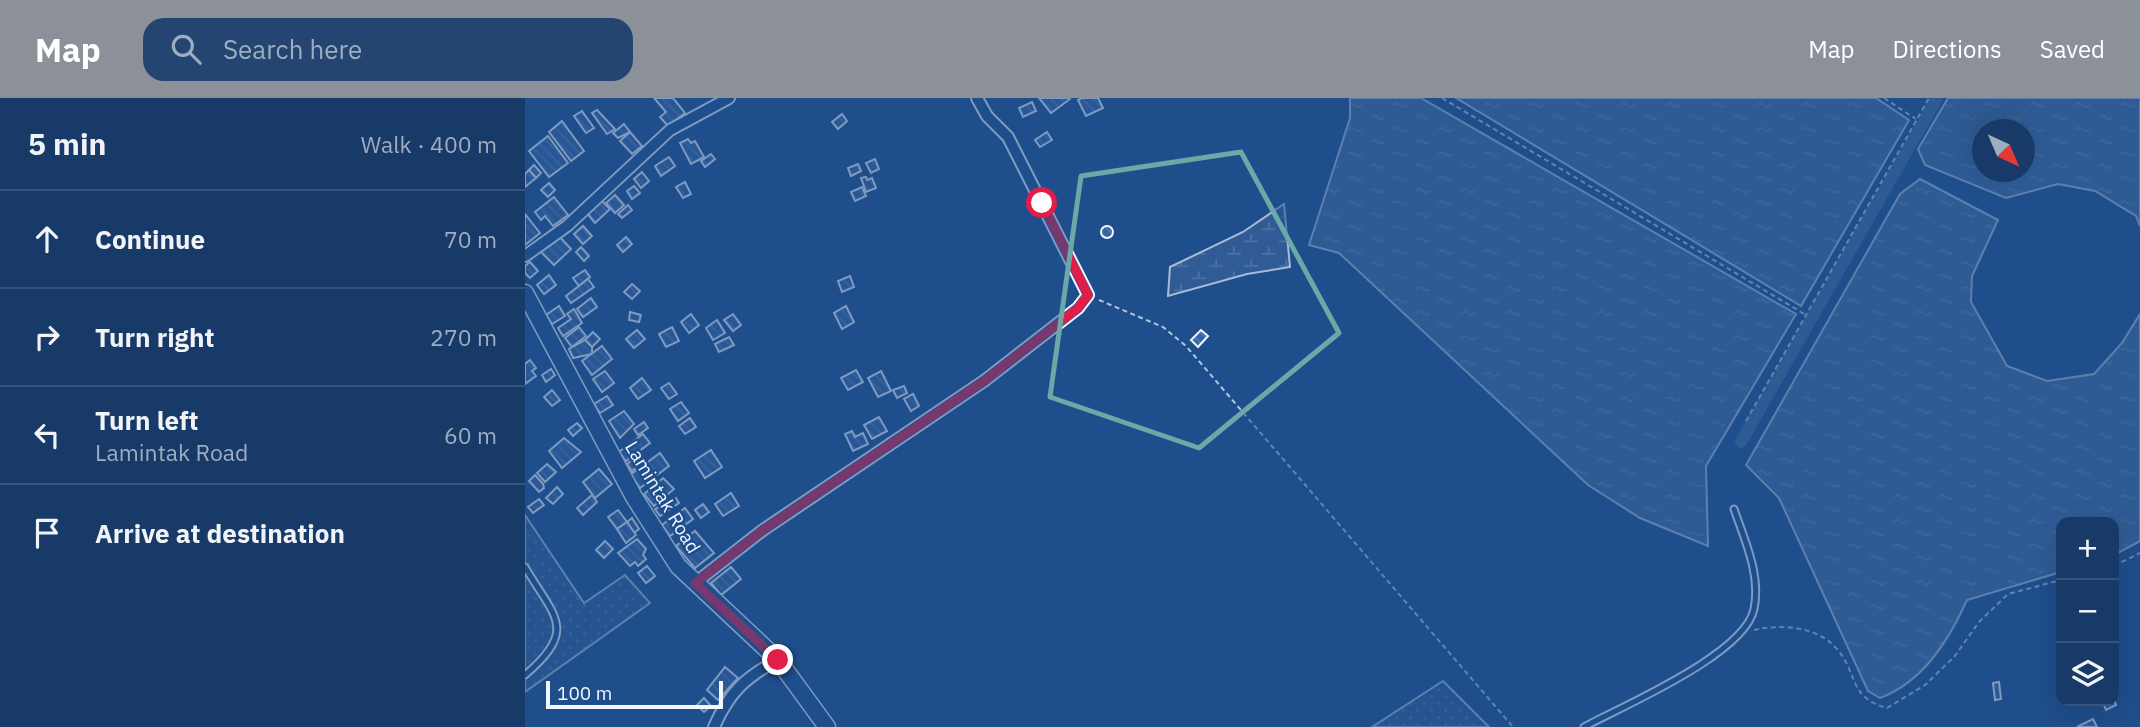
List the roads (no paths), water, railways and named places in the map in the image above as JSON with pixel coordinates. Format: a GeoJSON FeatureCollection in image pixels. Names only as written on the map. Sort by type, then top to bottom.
{"type":"FeatureCollection","features":[{"type":"Feature","properties":{"kind":"main road","name":"Lamintak Road"},"geometry":{"type":"LineString","coordinates":[[525,293],[635,496],[678,566],[778,660],[827,727]]}},
{"type":"Feature","properties":{"kind":"street"},"geometry":{"type":"LineString","coordinates":[[525,256],[567,226],[670,130],[729,98]]}},
{"type":"Feature","properties":{"kind":"street"},"geometry":{"type":"LineString","coordinates":[[695,583],[763,530],[984,381],[1078,308],[1088,295],[1007,137],[987,116],[977,98]]}},
{"type":"Feature","properties":{"kind":"street"},"geometry":{"type":"LineString","coordinates":[[713,727],[721,711],[749,675],[778,660]]}},
{"type":"Feature","properties":{"kind":"lane"},"geometry":{"type":"LineString","coordinates":[[1584,727],[1710,659],[1743,633],[1754,609],[1753,562],[1734,509]]}},
{"type":"Feature","properties":{"kind":"lane"},"geometry":{"type":"LineString","coordinates":[[525,567],[555,613],[559,626],[549,654],[525,675]]}},
{"type":"Feature","properties":{"kind":"water"},"geometry":{"type":"Polygon","coordinates":[[[1350,98],[1421,98],[1796,314],[1706,466],[1708,546],[1640,518],[1588,485],[1339,253],[1309,245],[1350,118],[1350,98]]]}},
{"type":"Feature","properties":{"kind":"water"},"geometry":{"type":"Polygon","coordinates":[[[1456,98],[1876,98],[1909,120],[1801,306],[1456,98]]]}},
{"type":"Feature","properties":{"kind":"water"},"geometry":{"type":"Polygon","coordinates":[[[1948,98],[2140,98],[2140,226],[2136,216],[2095,191],[2058,184],[2006,198],[1925,165],[1918,149],[1948,98]]]}},
{"type":"Feature","properties":{"kind":"water"},"geometry":{"type":"Polygon","coordinates":[[[1920,179],[1998,220],[1972,276],[1971,302],[2007,366],[2047,381],[2094,374],[2122,343],[2140,314],[2140,541],[2119,552],[2119,517],[2056,517],[2056,573],[1967,600],[1952,630],[1922,671],[1895,691],[1880,698],[1868,691],[1779,498],[1746,465],[1900,194],[1920,179]]]}},
{"type":"Feature","properties":{"kind":"waterway"},"geometry":{"type":"LineString","coordinates":[[1741,442],[1937,98]]}}]}
